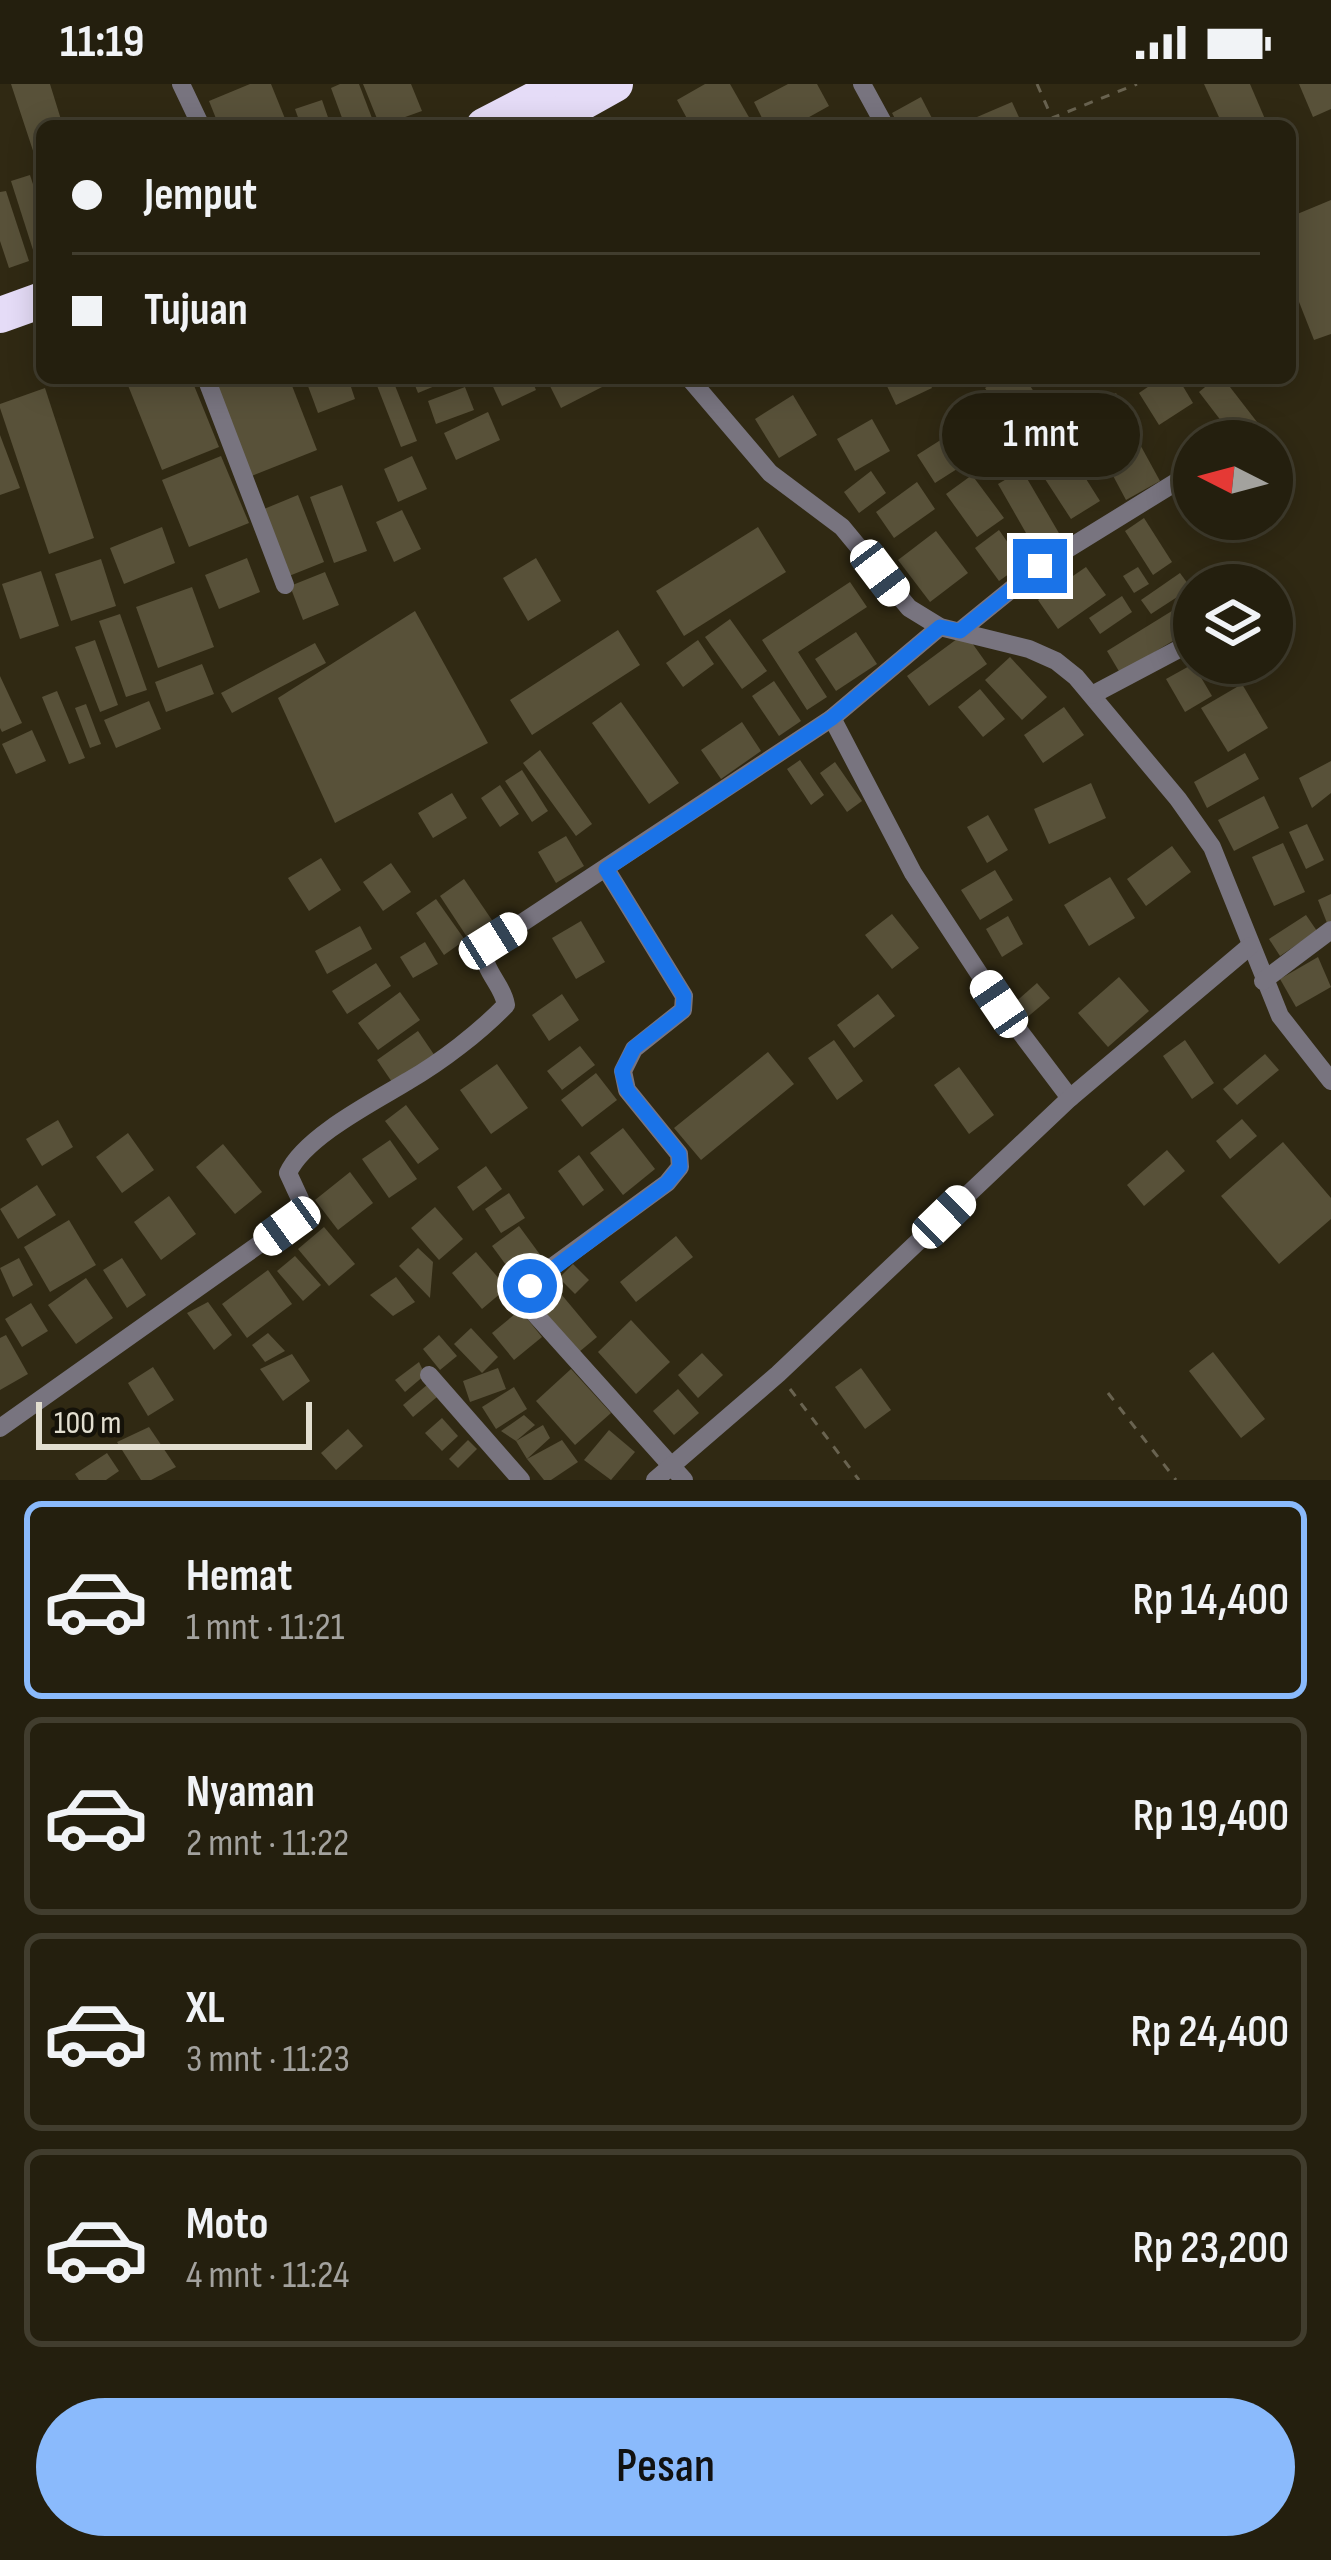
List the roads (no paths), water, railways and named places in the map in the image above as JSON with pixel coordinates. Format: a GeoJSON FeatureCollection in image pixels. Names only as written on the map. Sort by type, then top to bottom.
{"type":"FeatureCollection","features":[{"type":"Feature","properties":{"kind":"highway"},"geometry":{"type":"LineString","coordinates":[[496,120],[565,84]]}},
{"type":"Feature","properties":{"kind":"highway"},"geometry":{"type":"LineString","coordinates":[[550,120],[615,84]]}},
{"type":"Feature","properties":{"kind":"highway"},"geometry":{"type":"LineString","coordinates":[[0,315],[36,302]]}},
{"type":"Feature","properties":{"kind":"highway"},"geometry":{"type":"LineString","coordinates":[[0,340],[36,327]]}},
{"type":"Feature","properties":{"kind":"street"},"geometry":{"type":"LineString","coordinates":[[181,84],[198,120]]}},
{"type":"Feature","properties":{"kind":"street"},"geometry":{"type":"LineString","coordinates":[[862,84],[882,120]]}},
{"type":"Feature","properties":{"kind":"street"},"geometry":{"type":"LineString","coordinates":[[208,384],[285,585]]}},
{"type":"Feature","properties":{"kind":"street"},"geometry":{"type":"LineString","coordinates":[[694,384],[770,473],[842,527],[909,608],[950,629],[1056,661],[1092,695],[1213,848],[1280,1016],[1331,1081]]}},
{"type":"Feature","properties":{"kind":"street"},"geometry":{"type":"LineString","coordinates":[[3,1419],[295,1220],[300,1198],[290,1179],[290,1166],[373,1100],[412,1079],[503,1009],[506,1001],[485,963],[487,947],[832,718],[1040,566],[1173,484]]}},
{"type":"Feature","properties":{"kind":"street"},"geometry":{"type":"LineString","coordinates":[[1092,695],[1173,651]]}},
{"type":"Feature","properties":{"kind":"street"},"geometry":{"type":"LineString","coordinates":[[832,718],[913,873],[999,1004],[1070,1098]]}},
{"type":"Feature","properties":{"kind":"street"},"geometry":{"type":"LineString","coordinates":[[606,869],[684,996],[683,1010],[634,1048],[622,1071],[627,1090],[679,1154],[680,1167],[667,1183],[536,1278],[527,1293],[535,1313],[678,1473]]}},
{"type":"Feature","properties":{"kind":"street"},"geometry":{"type":"LineString","coordinates":[[1263,981],[1331,930]]}},
{"type":"Feature","properties":{"kind":"street"},"geometry":{"type":"LineString","coordinates":[[655,1480],[678,1473],[1070,1098],[1250,946]]}},
{"type":"Feature","properties":{"kind":"street"},"geometry":{"type":"LineString","coordinates":[[429,1375],[521,1480]]}}]}
